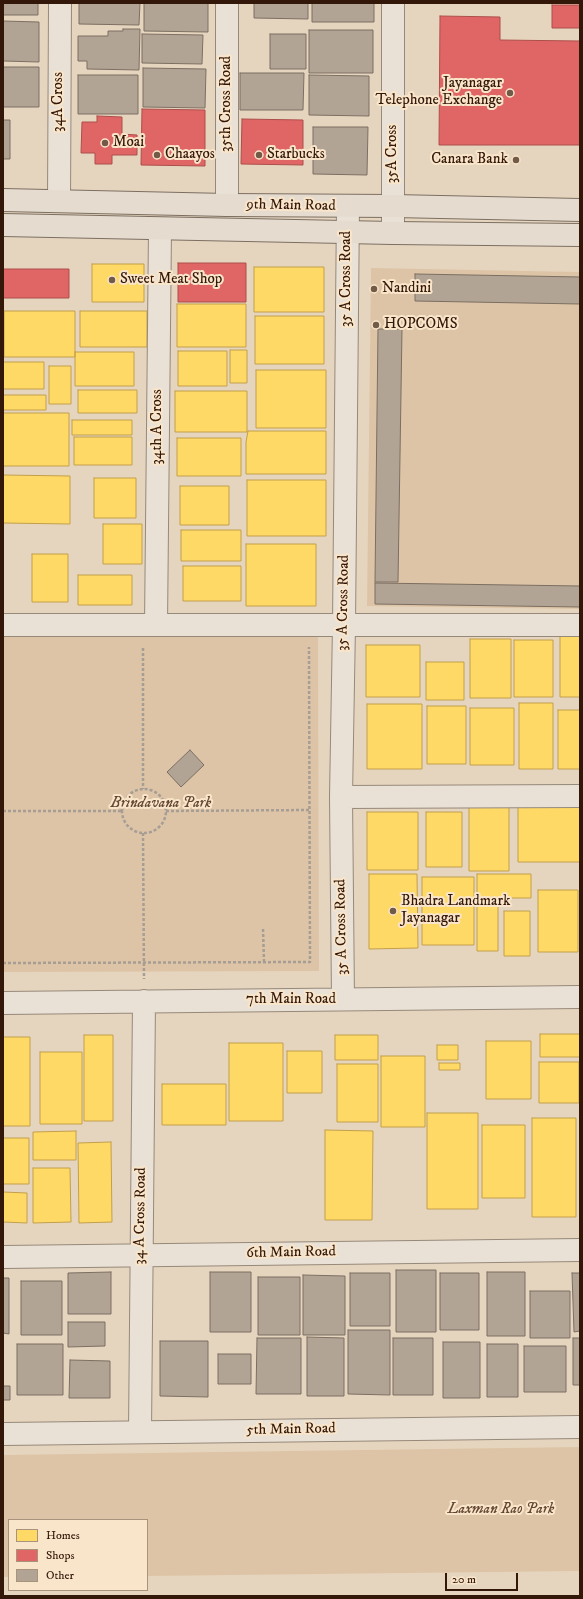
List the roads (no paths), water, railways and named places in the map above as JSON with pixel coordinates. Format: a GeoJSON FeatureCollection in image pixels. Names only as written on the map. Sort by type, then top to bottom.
{"type":"FeatureCollection","features":[{"type":"Feature","properties":{"kind":"main road","name":"9th Main Road"},"geometry":{"type":"LineString","coordinates":[[3,200],[580,210]]}},
{"type":"Feature","properties":{"kind":"main road","name":"9th Main Road"},"geometry":{"type":"LineString","coordinates":[[3,225],[347,233],[580,235]]}},
{"type":"Feature","properties":{"kind":"street","name":"34A Cross"},"geometry":{"type":"LineString","coordinates":[[59,201],[60,3]]}},
{"type":"Feature","properties":{"kind":"street","name":"35th Cross Road"},"geometry":{"type":"LineString","coordinates":[[227,3],[227,205]]}},
{"type":"Feature","properties":{"kind":"street","name":"35A Cross"},"geometry":{"type":"LineString","coordinates":[[393,233],[394,3]]}},
{"type":"Feature","properties":{"kind":"street","name":"35 A Cross Road"},"geometry":{"type":"LineString","coordinates":[[343,1000],[341,797],[348,206]]}},
{"type":"Feature","properties":{"kind":"street","name":"34th A Cross"},"geometry":{"type":"LineString","coordinates":[[150,625],[160,229]]}},
{"type":"Feature","properties":{"kind":"street"},"geometry":{"type":"LineString","coordinates":[[3,625],[580,625]]}},
{"type":"Feature","properties":{"kind":"street"},"geometry":{"type":"LineString","coordinates":[[341,797],[580,796]]}},
{"type":"Feature","properties":{"kind":"street","name":"7th Main Road"},"geometry":{"type":"LineString","coordinates":[[3,1002],[580,997]]}},
{"type":"Feature","properties":{"kind":"street","name":"34 A Cross Road"},"geometry":{"type":"LineString","coordinates":[[140,1432],[144,1001]]}},
{"type":"Feature","properties":{"kind":"street","name":"6th Main Road"},"geometry":{"type":"LineString","coordinates":[[3,1257],[580,1250]]}},
{"type":"Feature","properties":{"kind":"street","name":"5th Main Road"},"geometry":{"type":"LineString","coordinates":[[3,1434],[580,1428]]}},
{"type":"Feature","properties":{"kind":"place","name":"Jayanagar Telephone Exchange"},"geometry":{"type":"Point","coordinates":[510,93]}},
{"type":"Feature","properties":{"kind":"place","name":"Moai"},"geometry":{"type":"Point","coordinates":[105,143]}},
{"type":"Feature","properties":{"kind":"place","name":"Chaayos"},"geometry":{"type":"Point","coordinates":[157,155]}},
{"type":"Feature","properties":{"kind":"place","name":"Starbucks"},"geometry":{"type":"Point","coordinates":[259,155]}},
{"type":"Feature","properties":{"kind":"place","name":"Canara Bank"},"geometry":{"type":"Point","coordinates":[516,160]}},
{"type":"Feature","properties":{"kind":"place","name":"Sweet Meat Shop"},"geometry":{"type":"Point","coordinates":[112,280]}},
{"type":"Feature","properties":{"kind":"place","name":"Nandini"},"geometry":{"type":"Point","coordinates":[374,289]}},
{"type":"Feature","properties":{"kind":"place","name":"HOPCOMS"},"geometry":{"type":"Point","coordinates":[376,325]}},
{"type":"Feature","properties":{"kind":"place","name":"Bhadra Landmark Jayanagar"},"geometry":{"type":"Point","coordinates":[393,911]}},
{"type":"Feature","properties":{"kind":"park label","name":"Brindavana Park"},"geometry":{"type":"Point","coordinates":[161,804]}},
{"type":"Feature","properties":{"kind":"park label","name":"Laxman Rao Park"},"geometry":{"type":"Point","coordinates":[501,1510]}}]}
